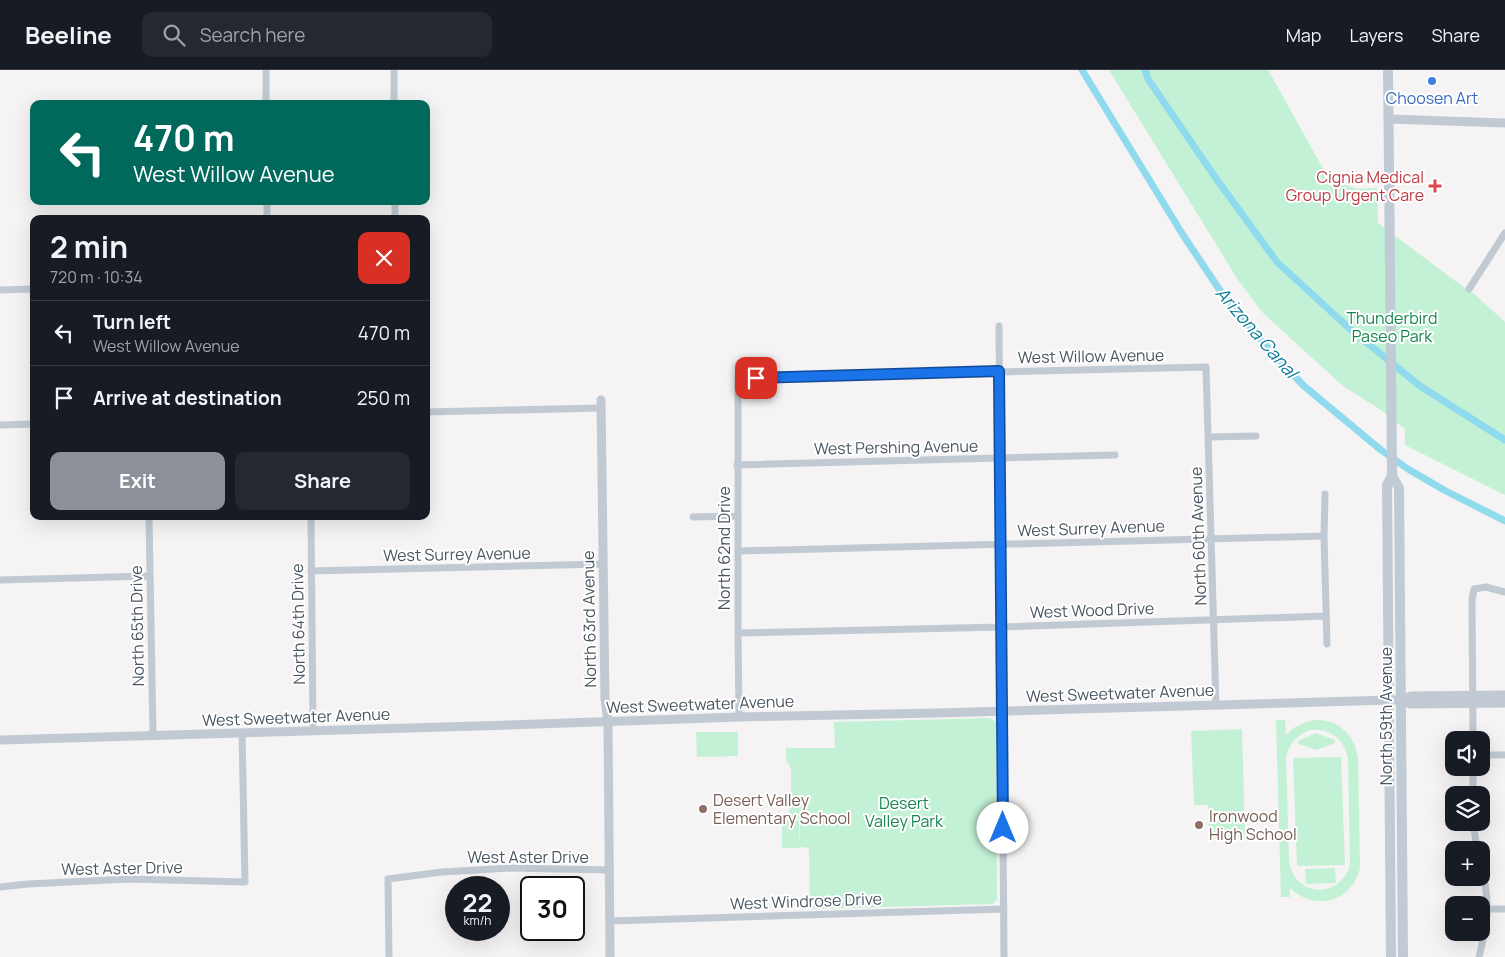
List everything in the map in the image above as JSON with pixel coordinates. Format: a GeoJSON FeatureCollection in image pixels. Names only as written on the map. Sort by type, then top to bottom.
{"type":"FeatureCollection","features":[{"type":"Feature","properties":{"kind":"main road","name":"North 59th Avenue"},"geometry":{"type":"LineString","coordinates":[[1388,70],[1391,446],[1392,471],[1399,488],[1403,957]]}},
{"type":"Feature","properties":{"kind":"main road","name":"North 59th Avenue"},"geometry":{"type":"LineString","coordinates":[[1391,957],[1387,485],[1392,471]]}},
{"type":"Feature","properties":{"kind":"main road"},"geometry":{"type":"LineString","coordinates":[[1391,907],[1398,915],[1403,927]]}},
{"type":"Feature","properties":{"kind":"street"},"geometry":{"type":"LineString","coordinates":[[266,70],[266,100]]}},
{"type":"Feature","properties":{"kind":"street"},"geometry":{"type":"LineString","coordinates":[[394,70],[394,100]]}},
{"type":"Feature","properties":{"kind":"street"},"geometry":{"type":"LineString","coordinates":[[1388,119],[1505,123]]}},
{"type":"Feature","properties":{"kind":"street"},"geometry":{"type":"LineString","coordinates":[[1470,289],[1505,233]]}},
{"type":"Feature","properties":{"kind":"street"},"geometry":{"type":"LineString","coordinates":[[0,290],[30,289]]}},
{"type":"Feature","properties":{"kind":"street"},"geometry":{"type":"LineString","coordinates":[[999,326],[1004,957]]}},
{"type":"Feature","properties":{"kind":"street","name":"West Willow Avenue"},"geometry":{"type":"LineString","coordinates":[[738,378],[1206,367]]}},
{"type":"Feature","properties":{"kind":"street","name":"North 60th Avenue"},"geometry":{"type":"LineString","coordinates":[[1206,367],[1216,705]]}},
{"type":"Feature","properties":{"kind":"street","name":"North 62nd Drive"},"geometry":{"type":"LineString","coordinates":[[738,378],[739,717]]}},
{"type":"Feature","properties":{"kind":"street"},"geometry":{"type":"LineString","coordinates":[[430,412],[601,404]]}},
{"type":"Feature","properties":{"kind":"street","name":"North 63rd Avenue"},"geometry":{"type":"LineString","coordinates":[[601,404],[605,699],[608,722],[610,957]]}},
{"type":"Feature","properties":{"kind":"street"},"geometry":{"type":"LineString","coordinates":[[0,425],[30,424]]}},
{"type":"Feature","properties":{"kind":"street"},"geometry":{"type":"LineString","coordinates":[[1208,437],[1256,436]]}},
{"type":"Feature","properties":{"kind":"street","name":"West Pershing Avenue"},"geometry":{"type":"LineString","coordinates":[[737,464],[1115,456]]}},
{"type":"Feature","properties":{"kind":"street"},"geometry":{"type":"LineString","coordinates":[[1325,494],[1324,536],[1327,644]]}},
{"type":"Feature","properties":{"kind":"street"},"geometry":{"type":"LineString","coordinates":[[693,517],[738,516]]}},
{"type":"Feature","properties":{"kind":"street","name":"North 65th Drive"},"geometry":{"type":"LineString","coordinates":[[149,520],[153,735]]}},
{"type":"Feature","properties":{"kind":"street","name":"North 64th Drive"},"geometry":{"type":"LineString","coordinates":[[311,520],[313,731]]}},
{"type":"Feature","properties":{"kind":"street","name":"West Surrey Avenue"},"geometry":{"type":"LineString","coordinates":[[738,551],[1324,536]]}},
{"type":"Feature","properties":{"kind":"street","name":"West Surrey Avenue"},"geometry":{"type":"LineString","coordinates":[[311,571],[603,564]]}},
{"type":"Feature","properties":{"kind":"street"},"geometry":{"type":"LineString","coordinates":[[0,580],[150,576]]}},
{"type":"Feature","properties":{"kind":"street"},"geometry":{"type":"LineString","coordinates":[[1473,731],[1472,600],[1474,589],[1486,586],[1505,592]]}},
{"type":"Feature","properties":{"kind":"street","name":"West Wood Drive"},"geometry":{"type":"LineString","coordinates":[[738,633],[1002,627],[1326,616]]}},
{"type":"Feature","properties":{"kind":"street"},"geometry":{"type":"LineString","coordinates":[[1473,700],[1505,695]]}},
{"type":"Feature","properties":{"kind":"street","name":"West Sweetwater Avenue"},"geometry":{"type":"LineString","coordinates":[[0,740],[739,717],[1390,700],[1402,700],[1410,704],[1473,700]]}},
{"type":"Feature","properties":{"kind":"street"},"geometry":{"type":"LineString","coordinates":[[1473,700],[1505,703]]}},
{"type":"Feature","properties":{"kind":"street","name":"West Aster Drive"},"geometry":{"type":"LineString","coordinates":[[0,887],[128,879],[245,882],[242,733]]}},
{"type":"Feature","properties":{"kind":"street"},"geometry":{"type":"LineString","coordinates":[[1490,755],[1505,755]]}},
{"type":"Feature","properties":{"kind":"street","name":"West Aster Drive"},"geometry":{"type":"LineString","coordinates":[[389,957],[388,879],[442,872],[511,868],[610,870]]}},
{"type":"Feature","properties":{"kind":"street","name":"West Windrose Drive"},"geometry":{"type":"LineString","coordinates":[[610,922],[1004,909]]}},
{"type":"Feature","properties":{"kind":"street"},"geometry":{"type":"LineString","coordinates":[[1490,909],[1505,909]]}},
{"type":"Feature","properties":{"kind":"street"},"geometry":{"type":"LineString","coordinates":[[1479,957],[1483,941]]}},
{"type":"Feature","properties":{"kind":"green space","name":"Thunderbird Paseo Park"},"geometry":{"type":"Polygon","coordinates":[[[1109,70],[1268,70],[1329,179],[1357,189],[1377,188],[1378,223],[1473,293],[1505,322],[1505,495],[1405,445],[1405,429],[1381,410],[1343,386],[1263,313],[1238,280],[1109,70]]]}},
{"type":"Feature","properties":{"kind":"green space","name":"Desert Valley Park"},"geometry":{"type":"Polygon","coordinates":[[[990,718],[996,722],[997,899],[993,904],[810,909],[809,848],[800,847],[800,819],[788,819],[791,798],[791,769],[786,759],[786,748],[835,748],[834,722],[990,718]]]}},
{"type":"Feature","properties":{"kind":"green space"},"geometry":{"type":"Polygon","coordinates":[[[1276,720],[1285,720],[1286,735],[1296,726],[1308,721],[1330,722],[1340,727],[1349,735],[1355,746],[1358,759],[1360,868],[1356,880],[1349,889],[1341,896],[1331,900],[1310,900],[1290,888],[1290,897],[1281,897],[1276,720]],[[1310,730],[1297,737],[1291,744],[1286,757],[1289,860],[1292,872],[1299,881],[1307,887],[1317,890],[1327,889],[1337,884],[1345,876],[1350,865],[1348,759],[1344,746],[1335,736],[1317,730],[1310,730]]]}},
{"type":"Feature","properties":{"kind":"green space"},"geometry":{"type":"Polygon","coordinates":[[[1242,729],[1245,838],[1209,839],[1208,805],[1194,805],[1191,731],[1242,729]]]}},
{"type":"Feature","properties":{"kind":"green space"},"geometry":{"type":"Polygon","coordinates":[[[696,732],[738,732],[738,756],[697,757],[696,732]]]}},
{"type":"Feature","properties":{"kind":"green space"},"geometry":{"type":"Polygon","coordinates":[[[1316,733],[1335,740],[1335,743],[1317,750],[1299,744],[1298,741],[1316,733]]]}},
{"type":"Feature","properties":{"kind":"green space"},"geometry":{"type":"Polygon","coordinates":[[[1341,757],[1345,865],[1297,866],[1293,758],[1341,757]]]}},
{"type":"Feature","properties":{"kind":"green space"},"geometry":{"type":"Polygon","coordinates":[[[782,820],[799,820],[800,848],[782,848],[782,820]]]}},
{"type":"Feature","properties":{"kind":"green space"},"geometry":{"type":"Polygon","coordinates":[[[1335,868],[1336,883],[1306,884],[1305,869],[1335,868]]]}},
{"type":"Feature","properties":{"kind":"waterway","name":"Arizona Canal"},"geometry":{"type":"LineString","coordinates":[[1082,70],[1183,235],[1219,289],[1274,355],[1304,386],[1381,450],[1408,469],[1444,490],[1505,521]]}},
{"type":"Feature","properties":{"kind":"waterway"},"geometry":{"type":"LineString","coordinates":[[1145,70],[1148,79],[1215,177],[1277,262],[1350,329],[1420,386],[1505,440]]}},
{"type":"Feature","properties":{"kind":"waterway"},"geometry":{"type":"LineString","coordinates":[[1302,194],[1309,190]]}},
{"type":"Feature","properties":{"kind":"place","name":"Choosen Art"},"geometry":{"type":"Point","coordinates":[1432,81]}},
{"type":"Feature","properties":{"kind":"place","name":"Cignia Medical Group Urgent Care"},"geometry":{"type":"Point","coordinates":[1435,186]}},
{"type":"Feature","properties":{"kind":"place","name":"Desert Valley Elementary School"},"geometry":{"type":"Point","coordinates":[703,809]}},
{"type":"Feature","properties":{"kind":"place","name":"Ironwood High School"},"geometry":{"type":"Point","coordinates":[1199,825]}},
{"type":"Feature","properties":{"kind":"route"},"geometry":{"type":"LineString","coordinates":[[756,378],[999,371],[1003,828]]}}]}
